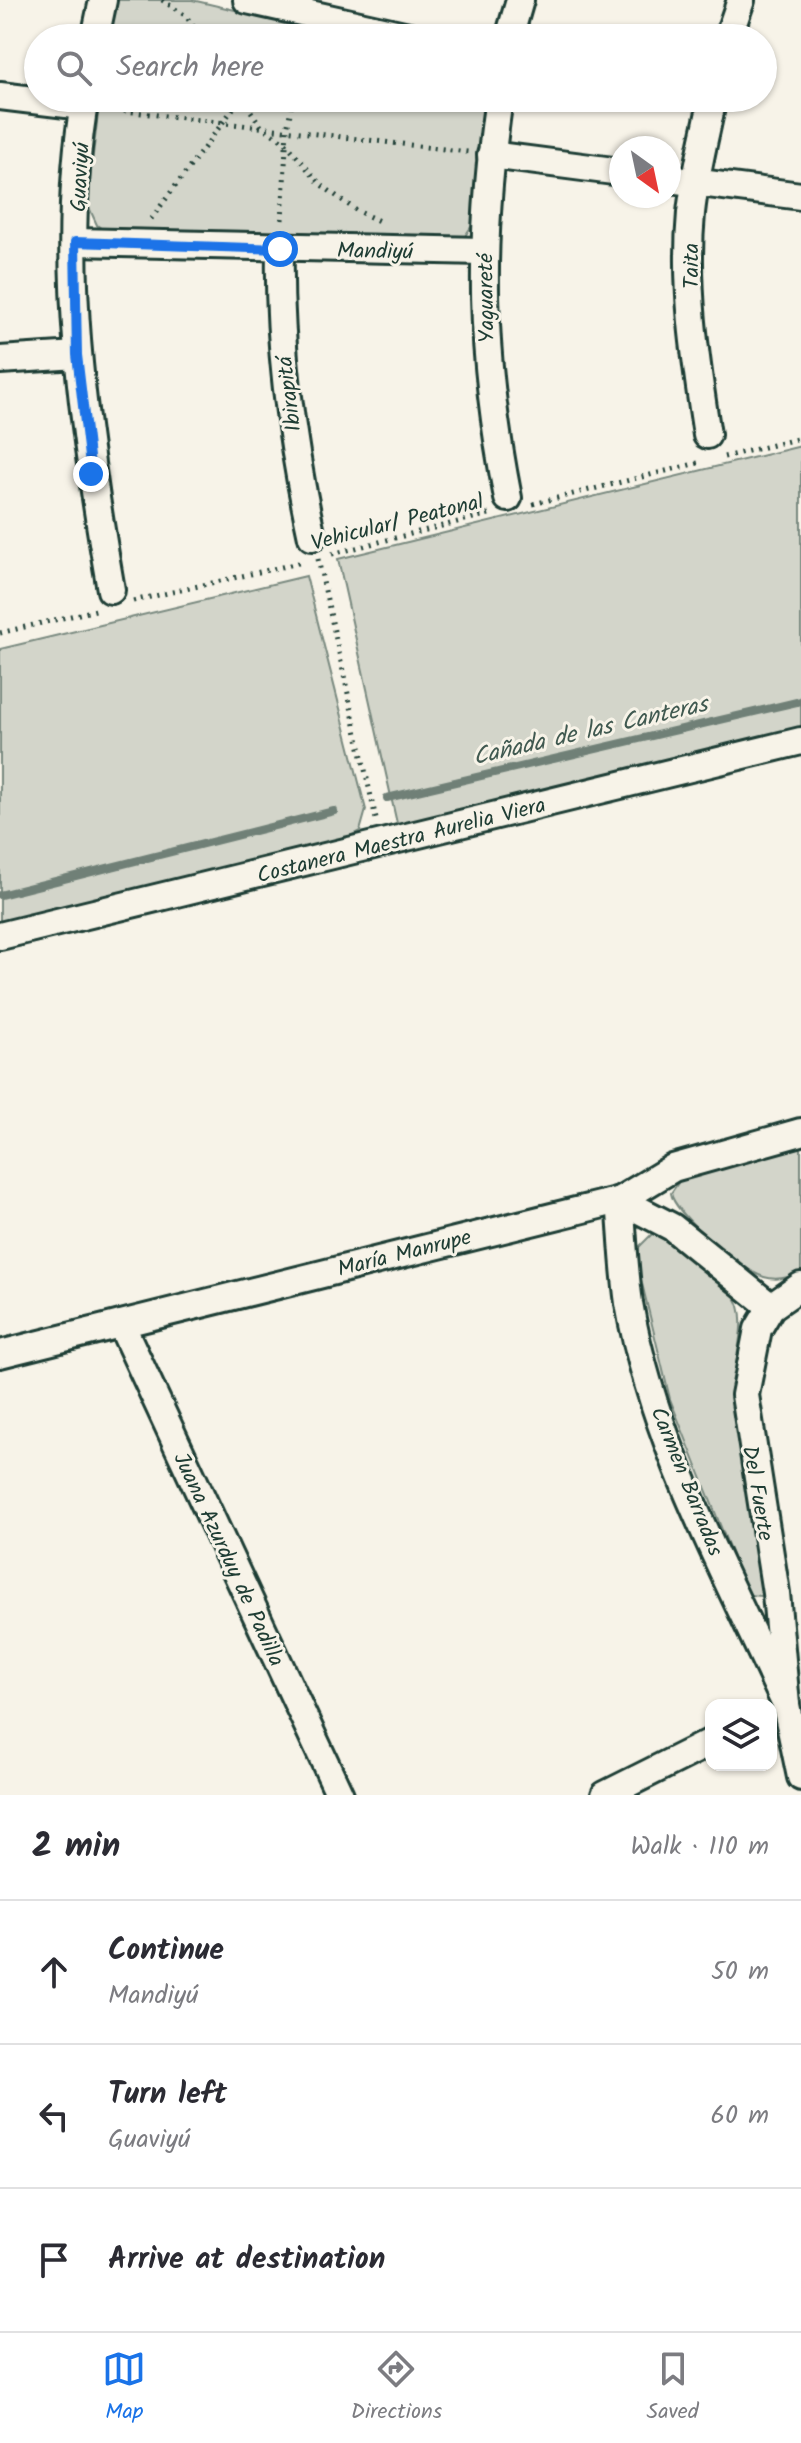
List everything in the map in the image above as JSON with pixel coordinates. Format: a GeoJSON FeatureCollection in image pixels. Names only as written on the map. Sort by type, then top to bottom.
{"type":"FeatureCollection","features":[{"type":"Feature","properties":{"kind":"street"},"geometry":{"type":"LineString","coordinates":[[98,24],[103,0]]}},
{"type":"Feature","properties":{"kind":"street"},"geometry":{"type":"LineString","coordinates":[[247,0],[310,7],[369,24]]}},
{"type":"Feature","properties":{"kind":"street"},"geometry":{"type":"LineString","coordinates":[[513,24],[520,0]]}},
{"type":"Feature","properties":{"kind":"street"},"geometry":{"type":"LineString","coordinates":[[733,24],[741,0]]}},
{"type":"Feature","properties":{"kind":"street"},"geometry":{"type":"LineString","coordinates":[[0,96],[24,98]]}},
{"type":"Feature","properties":{"kind":"street","name":"Guaviyú"},"geometry":{"type":"LineString","coordinates":[[83,112],[75,242],[77,355],[91,474],[113,600]]}},
{"type":"Feature","properties":{"kind":"street","name":"Yaguareté"},"geometry":{"type":"LineString","coordinates":[[497,112],[483,251],[484,337],[492,415],[510,505]]}},
{"type":"Feature","properties":{"kind":"street","name":"Taita"},"geometry":{"type":"LineString","coordinates":[[707,435],[690,292],[696,182],[710,112]]}},
{"type":"Feature","properties":{"kind":"street"},"geometry":{"type":"LineString","coordinates":[[491,155],[609,170]]}},
{"type":"Feature","properties":{"kind":"street"},"geometry":{"type":"LineString","coordinates":[[681,180],[801,196]]}},
{"type":"Feature","properties":{"kind":"street","name":"Mandiyú"},"geometry":{"type":"LineString","coordinates":[[75,242],[280,249],[483,251]]}},
{"type":"Feature","properties":{"kind":"street","name":"Ibirapitá"},"geometry":{"type":"LineString","coordinates":[[280,249],[279,300],[288,403],[315,548]]}},
{"type":"Feature","properties":{"kind":"street"},"geometry":{"type":"LineString","coordinates":[[0,360],[77,355]]}},
{"type":"Feature","properties":{"kind":"street","name":"Costanera Maestra Aurelia Viera"},"geometry":{"type":"LineString","coordinates":[[0,936],[801,741]]}},
{"type":"Feature","properties":{"kind":"street","name":"María Manrupe"},"geometry":{"type":"LineString","coordinates":[[0,1354],[620,1200],[673,1168],[801,1132]]}},
{"type":"Feature","properties":{"kind":"street"},"geometry":{"type":"LineString","coordinates":[[620,1200],[672,1227],[771,1307],[801,1286]]}},
{"type":"Feature","properties":{"kind":"street","name":"Carmen Barradas"},"geometry":{"type":"LineString","coordinates":[[620,1200],[629,1303],[655,1402],[681,1476],[786,1705]]}},
{"type":"Feature","properties":{"kind":"street","name":"Del Fuerte"},"geometry":{"type":"LineString","coordinates":[[771,1307],[758,1329],[745,1395],[776,1593],[786,1705],[801,1777]]}},
{"type":"Feature","properties":{"kind":"street","name":"Juana Azurduy de Padilla"},"geometry":{"type":"LineString","coordinates":[[121,1324],[340,1795]]}},
{"type":"Feature","properties":{"kind":"street"},"geometry":{"type":"LineString","coordinates":[[605,1795],[705,1745]]}},
{"type":"Feature","properties":{"kind":"path"},"geometry":{"type":"LineString","coordinates":[[162,0],[186,16],[191,24]]}},
{"type":"Feature","properties":{"kind":"path"},"geometry":{"type":"LineString","coordinates":[[154,112],[491,155]]}},
{"type":"Feature","properties":{"kind":"path"},"geometry":{"type":"LineString","coordinates":[[119,244],[155,214],[230,112]]}},
{"type":"Feature","properties":{"kind":"path"},"geometry":{"type":"LineString","coordinates":[[251,112],[261,126],[286,143],[320,184],[357,211],[382,222],[403,250]]}},
{"type":"Feature","properties":{"kind":"path"},"geometry":{"type":"LineString","coordinates":[[280,249],[290,112]]}},
{"type":"Feature","properties":{"kind":"path","name":"Vehicular/ Peatonal"},"geometry":{"type":"LineString","coordinates":[[0,633],[113,600],[315,548],[801,438]]}},
{"type":"Feature","properties":{"kind":"path"},"geometry":{"type":"LineString","coordinates":[[315,548],[382,843]]}},
{"type":"Feature","properties":{"kind":"shaded area"},"geometry":{"type":"Polygon","coordinates":[[[116,0],[192,0],[295,24],[111,24],[116,0]]]}},
{"type":"Feature","properties":{"kind":"shaded area"},"geometry":{"type":"Polygon","coordinates":[[[98,112],[488,112],[475,221],[461,242],[106,232],[97,225],[87,203],[98,112]]]}},
{"type":"Feature","properties":{"kind":"shaded area"},"geometry":{"type":"Polygon","coordinates":[[[801,446],[801,736],[398,828],[338,559],[801,446]]]}},
{"type":"Feature","properties":{"kind":"shaded area"},"geometry":{"type":"Polygon","coordinates":[[[306,576],[366,810],[360,831],[337,843],[0,928],[0,649],[306,576]]]}},
{"type":"Feature","properties":{"kind":"shaded area"},"geometry":{"type":"Polygon","coordinates":[[[801,1139],[801,1273],[778,1279],[764,1277],[711,1241],[684,1214],[671,1193],[685,1173],[801,1139]]]}},
{"type":"Feature","properties":{"kind":"shaded area"},"geometry":{"type":"Polygon","coordinates":[[[652,1234],[675,1242],[702,1262],[726,1285],[739,1306],[738,1406],[765,1592],[761,1596],[748,1595],[670,1399],[637,1263],[639,1247],[652,1234]]]}},
{"type":"Feature","properties":{"kind":"waterway","name":"Cañada de las Canteras"},"geometry":{"type":"LineString","coordinates":[[387,798],[801,701]]}},
{"type":"Feature","properties":{"kind":"waterway","name":"Cañada de las Canteras"},"geometry":{"type":"LineString","coordinates":[[0,895],[334,811]]}},
{"type":"Feature","properties":{"kind":"route"},"geometry":{"type":"LineString","coordinates":[[91,474],[77,355],[75,242],[280,249]]}}]}
